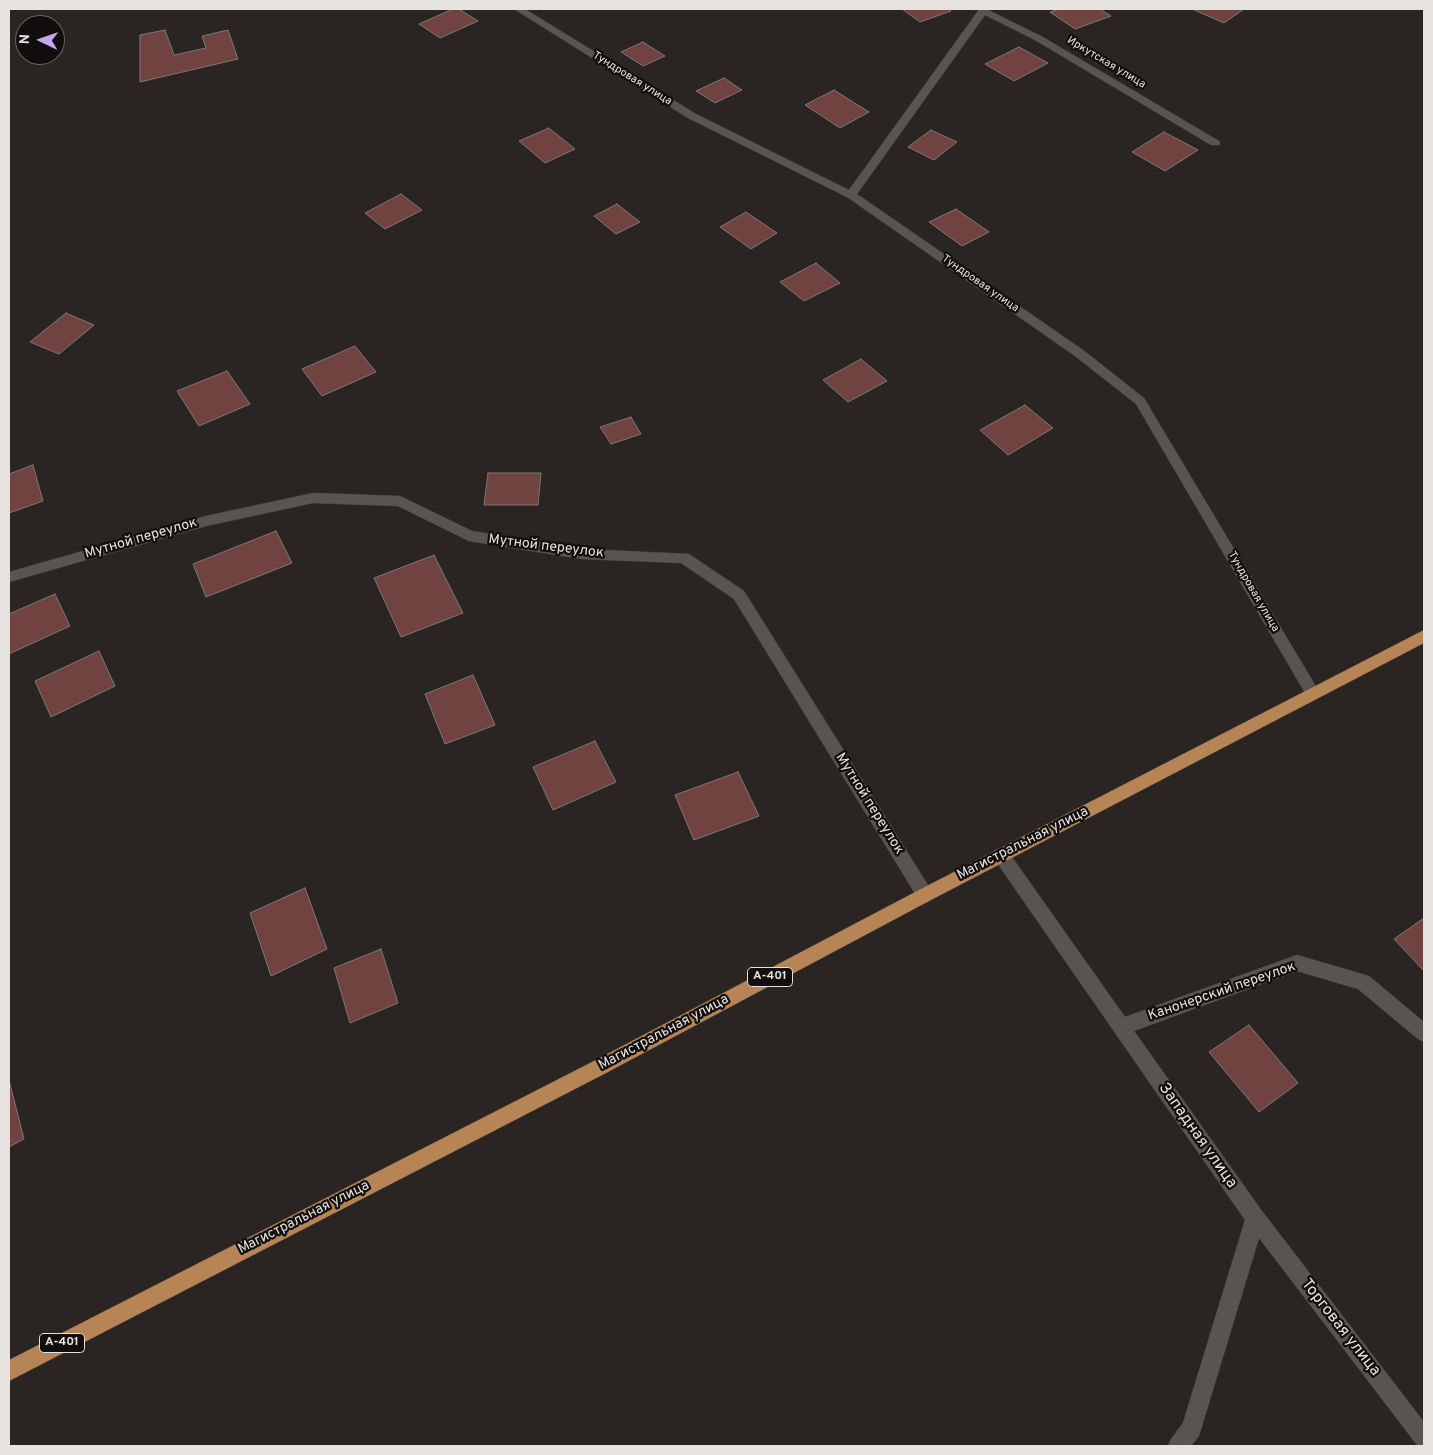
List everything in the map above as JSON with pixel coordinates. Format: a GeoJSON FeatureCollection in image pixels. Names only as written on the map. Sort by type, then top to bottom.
{"type":"FeatureCollection","features":[{"type":"Feature","properties":{"kind":"main road","name":"Магистральная улица"},"geometry":{"type":"LineString","coordinates":[[9,1371],[600,1067],[925,895],[1424,636]]}},
{"type":"Feature","properties":{"kind":"street","name":"Тундровая улица"},"geometry":{"type":"LineString","coordinates":[[519,9],[692,116],[851,195],[1079,353],[1140,400],[1313,694]]}},
{"type":"Feature","properties":{"kind":"street"},"geometry":{"type":"LineString","coordinates":[[851,195],[982,10]]}},
{"type":"Feature","properties":{"kind":"street","name":"Иркутская улица"},"geometry":{"type":"LineString","coordinates":[[982,10],[1038,38],[1215,143]]}},
{"type":"Feature","properties":{"kind":"street","name":"Мутной переулок"},"geometry":{"type":"LineString","coordinates":[[9,577],[206,520],[313,498],[400,501],[469,536],[582,554],[684,558],[739,595],[925,895]]}},
{"type":"Feature","properties":{"kind":"street","name":"Западная улица"},"geometry":{"type":"LineString","coordinates":[[1001,856],[1255,1218]]}},
{"type":"Feature","properties":{"kind":"street","name":"Канонерский переулок"},"geometry":{"type":"LineString","coordinates":[[1121,1027],[1297,963],[1364,982],[1424,1033]]}},
{"type":"Feature","properties":{"kind":"street"},"geometry":{"type":"LineString","coordinates":[[1178,1446],[1192,1429],[1255,1218]]}},
{"type":"Feature","properties":{"kind":"street","name":"Торговая улица"},"geometry":{"type":"LineString","coordinates":[[1255,1218],[1424,1438]]}},
{"type":"Feature","properties":{"kind":"building"},"geometry":{"type":"Polygon","coordinates":[[[453,9],[459,9],[478,21],[440,38],[419,24],[453,9]]]}},
{"type":"Feature","properties":{"kind":"building"},"geometry":{"type":"Polygon","coordinates":[[[902,9],[947,9],[951,11],[920,22],[902,9]]]}},
{"type":"Feature","properties":{"kind":"building"},"geometry":{"type":"Polygon","coordinates":[[[1060,9],[1100,9],[1111,16],[1075,29],[1050,12],[1060,9]]]}},
{"type":"Feature","properties":{"kind":"building"},"geometry":{"type":"Polygon","coordinates":[[[1192,9],[1244,9],[1224,23],[1192,9]]]}},
{"type":"Feature","properties":{"kind":"building"},"geometry":{"type":"Polygon","coordinates":[[[165,30],[174,55],[206,48],[202,36],[228,30],[238,59],[140,82],[140,35],[165,30]]]}},
{"type":"Feature","properties":{"kind":"building"},"geometry":{"type":"Polygon","coordinates":[[[643,42],[665,56],[643,66],[621,52],[643,42]]]}},
{"type":"Feature","properties":{"kind":"building"},"geometry":{"type":"Polygon","coordinates":[[[1019,47],[1048,63],[1014,81],[985,64],[1019,47]]]}},
{"type":"Feature","properties":{"kind":"building"},"geometry":{"type":"Polygon","coordinates":[[[724,78],[742,90],[715,103],[696,91],[724,78]]]}},
{"type":"Feature","properties":{"kind":"building"},"geometry":{"type":"Polygon","coordinates":[[[834,90],[869,112],[840,128],[805,105],[834,90]]]}},
{"type":"Feature","properties":{"kind":"building"},"geometry":{"type":"Polygon","coordinates":[[[549,128],[575,149],[545,163],[519,141],[549,128]]]}},
{"type":"Feature","properties":{"kind":"building"},"geometry":{"type":"Polygon","coordinates":[[[931,130],[957,142],[934,160],[908,147],[931,130]]]}},
{"type":"Feature","properties":{"kind":"building"},"geometry":{"type":"Polygon","coordinates":[[[1164,132],[1198,150],[1165,171],[1132,152],[1164,132]]]}},
{"type":"Feature","properties":{"kind":"building"},"geometry":{"type":"Polygon","coordinates":[[[401,194],[422,210],[385,229],[365,213],[401,194]]]}},
{"type":"Feature","properties":{"kind":"building"},"geometry":{"type":"Polygon","coordinates":[[[617,204],[640,222],[616,234],[594,216],[617,204]]]}},
{"type":"Feature","properties":{"kind":"building"},"geometry":{"type":"Polygon","coordinates":[[[956,209],[989,232],[962,246],[929,222],[956,209]]]}},
{"type":"Feature","properties":{"kind":"building"},"geometry":{"type":"Polygon","coordinates":[[[746,212],[777,233],[751,249],[720,227],[746,212]]]}},
{"type":"Feature","properties":{"kind":"building"},"geometry":{"type":"Polygon","coordinates":[[[816,263],[840,283],[804,301],[780,282],[816,263]]]}},
{"type":"Feature","properties":{"kind":"building"},"geometry":{"type":"Polygon","coordinates":[[[66,313],[94,325],[59,354],[30,342],[66,313]]]}},
{"type":"Feature","properties":{"kind":"building"},"geometry":{"type":"Polygon","coordinates":[[[355,346],[376,372],[322,396],[302,369],[355,346]]]}},
{"type":"Feature","properties":{"kind":"building"},"geometry":{"type":"Polygon","coordinates":[[[861,359],[887,381],[848,402],[823,380],[861,359]]]}},
{"type":"Feature","properties":{"kind":"building"},"geometry":{"type":"Polygon","coordinates":[[[227,371],[250,404],[199,426],[177,391],[227,371]]]}},
{"type":"Feature","properties":{"kind":"building"},"geometry":{"type":"Polygon","coordinates":[[[1025,405],[1053,428],[1008,455],[980,430],[1025,405]]]}},
{"type":"Feature","properties":{"kind":"building"},"geometry":{"type":"Polygon","coordinates":[[[631,417],[641,434],[611,444],[600,427],[631,417]]]}},
{"type":"Feature","properties":{"kind":"building"},"geometry":{"type":"Polygon","coordinates":[[[33,465],[43,501],[9,513],[9,474],[33,465]]]}},
{"type":"Feature","properties":{"kind":"building"},"geometry":{"type":"Polygon","coordinates":[[[488,473],[541,473],[538,505],[484,505],[488,473]]]}},
{"type":"Feature","properties":{"kind":"building"},"geometry":{"type":"Polygon","coordinates":[[[276,531],[292,563],[206,597],[193,564],[276,531]]]}},
{"type":"Feature","properties":{"kind":"building"},"geometry":{"type":"Polygon","coordinates":[[[434,555],[463,613],[401,637],[374,578],[434,555]]]}},
{"type":"Feature","properties":{"kind":"building"},"geometry":{"type":"Polygon","coordinates":[[[55,594],[70,626],[9,654],[9,614],[55,594]]]}},
{"type":"Feature","properties":{"kind":"building"},"geometry":{"type":"Polygon","coordinates":[[[99,651],[115,686],[51,717],[35,681],[99,651]]]}},
{"type":"Feature","properties":{"kind":"building"},"geometry":{"type":"Polygon","coordinates":[[[473,675],[495,725],[445,744],[425,694],[473,675]]]}},
{"type":"Feature","properties":{"kind":"building"},"geometry":{"type":"Polygon","coordinates":[[[595,741],[616,782],[553,810],[533,767],[595,741]]]}},
{"type":"Feature","properties":{"kind":"building"},"geometry":{"type":"Polygon","coordinates":[[[738,772],[759,816],[694,840],[675,795],[738,772]]]}},
{"type":"Feature","properties":{"kind":"building"},"geometry":{"type":"Polygon","coordinates":[[[305,888],[327,949],[271,976],[250,913],[305,888]]]}},
{"type":"Feature","properties":{"kind":"building"},"geometry":{"type":"Polygon","coordinates":[[[1424,918],[1424,971],[1394,939],[1424,918]]]}},
{"type":"Feature","properties":{"kind":"building"},"geometry":{"type":"Polygon","coordinates":[[[381,949],[398,1003],[350,1023],[334,968],[381,949]]]}},
{"type":"Feature","properties":{"kind":"building"},"geometry":{"type":"Polygon","coordinates":[[[1249,1025],[1298,1083],[1259,1112],[1209,1052],[1249,1025]]]}},
{"type":"Feature","properties":{"kind":"building"},"geometry":{"type":"Polygon","coordinates":[[[9,1080],[24,1139],[9,1147],[9,1080]]]}}]}
